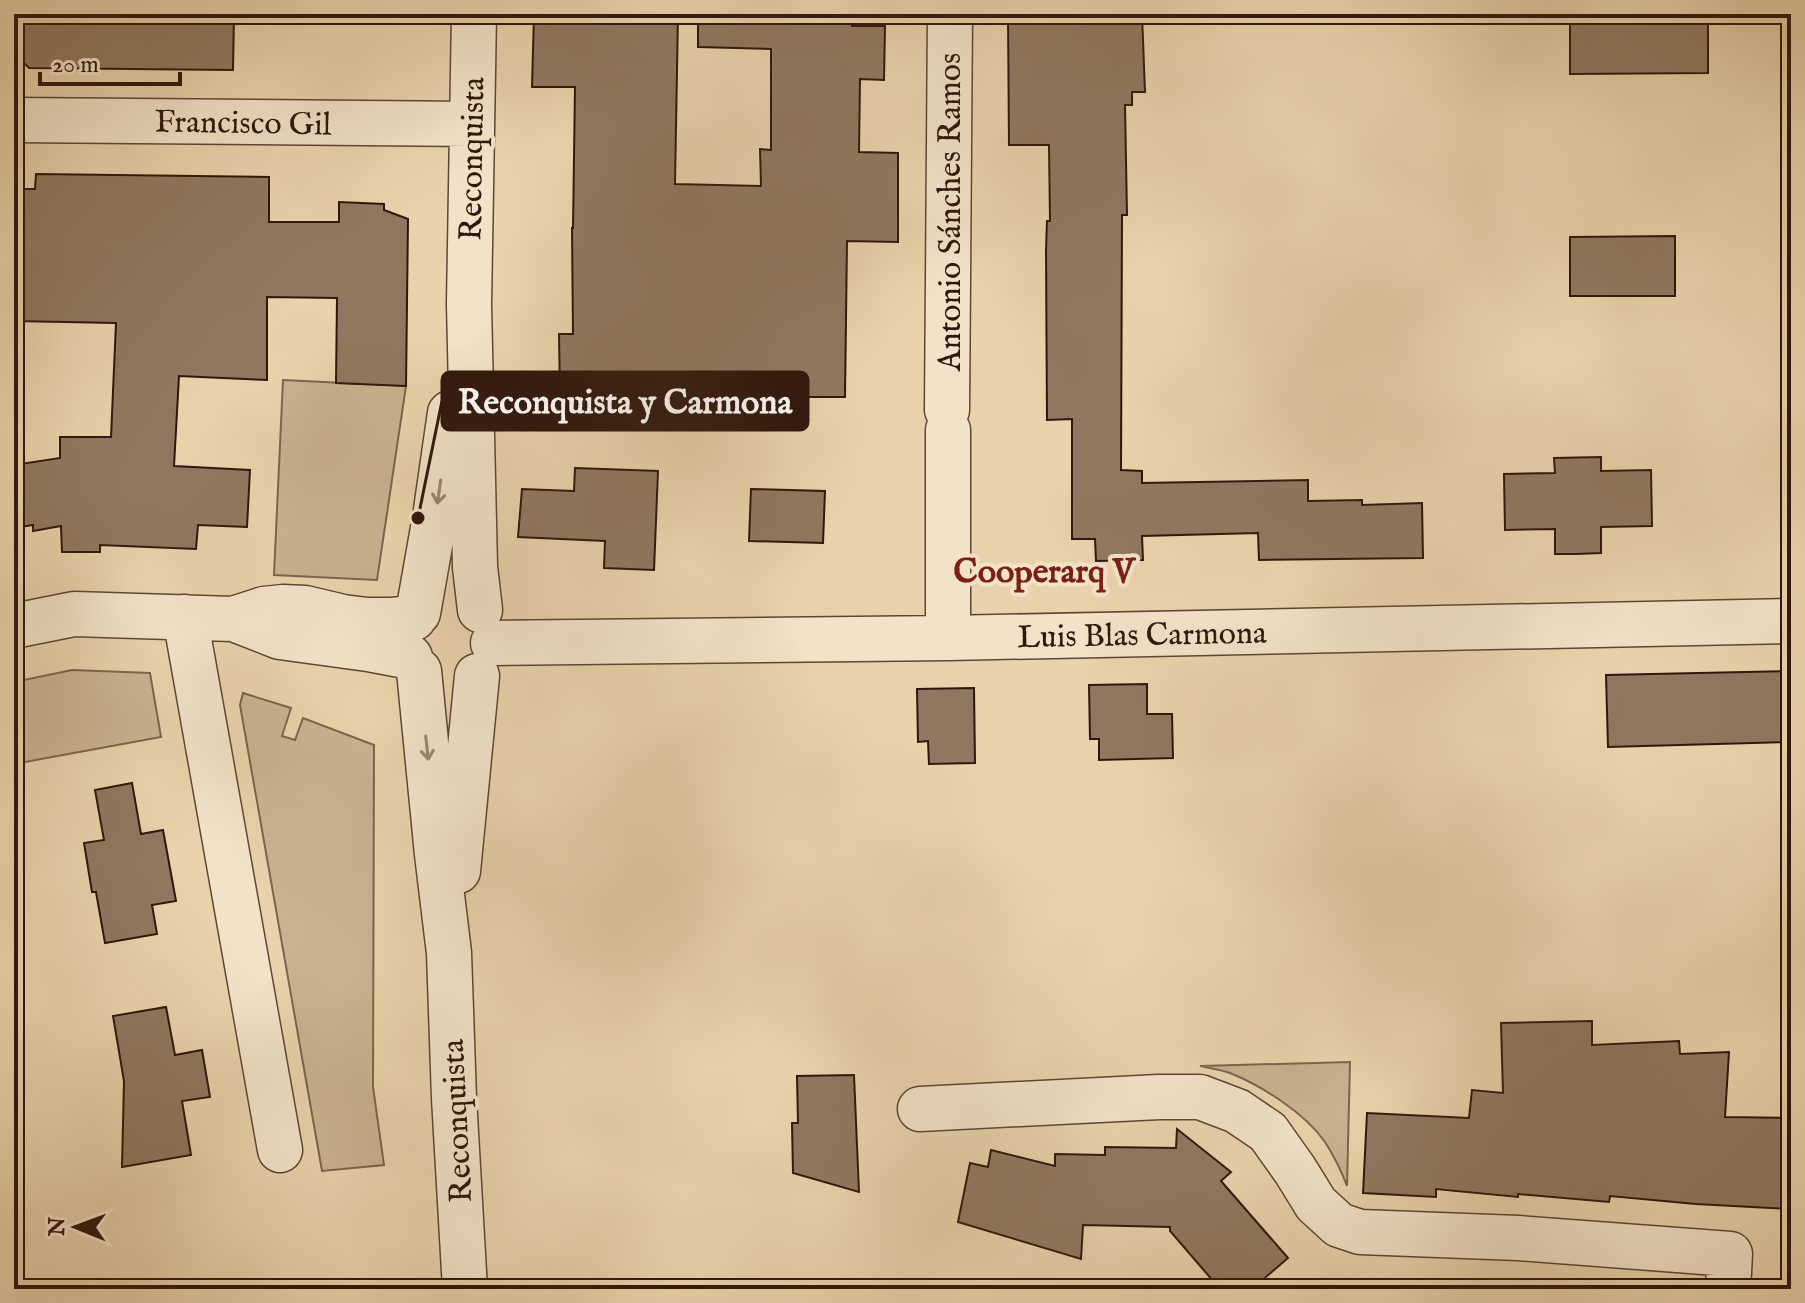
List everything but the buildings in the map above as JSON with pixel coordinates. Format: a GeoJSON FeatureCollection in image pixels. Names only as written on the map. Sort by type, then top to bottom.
{"type":"FeatureCollection","features":[{"type":"Feature","properties":{"kind":"street","name":"Reconquista"},"geometry":{"type":"LineString","coordinates":[[449,953],[484,643],[475,567],[469,304],[474,14]]}},
{"type":"Feature","properties":{"kind":"street","name":"Antonio Sánches Ramos"},"geometry":{"type":"LineString","coordinates":[[948,638],[950,14]]}},
{"type":"Feature","properties":{"kind":"street","name":"Francisco Gil"},"geometry":{"type":"LineString","coordinates":[[14,120],[472,124]]}},
{"type":"Feature","properties":{"kind":"street","name":"Reconquista"},"geometry":{"type":"LineString","coordinates":[[465,1289],[449,953],[415,640],[469,304]]}},
{"type":"Feature","properties":{"kind":"street"},"geometry":{"type":"LineString","coordinates":[[442,598],[456,598],[469,602],[484,643],[463,683],[447,684],[432,680],[415,640],[429,604],[442,598]]}},
{"type":"Feature","properties":{"kind":"street"},"geometry":{"type":"LineString","coordinates":[[14,626],[74,614],[185,617],[233,619],[280,637],[368,649],[415,640]]}},
{"type":"Feature","properties":{"kind":"street"},"geometry":{"type":"LineString","coordinates":[[185,617],[280,1150]]}},
{"type":"Feature","properties":{"kind":"street","name":"Luis Blas Carmona"},"geometry":{"type":"LineString","coordinates":[[484,643],[948,638],[1791,621]]}},
{"type":"Feature","properties":{"kind":"street"},"geometry":{"type":"LineString","coordinates":[[920,1109],[1200,1097],[1237,1111],[1268,1132],[1316,1204],[1339,1225],[1360,1232],[1518,1238],[1730,1254],[1728,1289]]}},
{"type":"Feature","properties":{"kind":"shaded area"},"geometry":{"type":"Polygon","coordinates":[[[283,380],[406,386],[377,580],[274,575],[283,380]]]}},
{"type":"Feature","properties":{"kind":"shaded area"},"geometry":{"type":"Polygon","coordinates":[[[72,670],[150,673],[161,737],[14,764],[14,682],[72,670]]]}},
{"type":"Feature","properties":{"kind":"shaded area"},"geometry":{"type":"Polygon","coordinates":[[[243,693],[291,708],[282,736],[295,740],[303,718],[374,745],[373,1087],[384,1165],[322,1171],[240,705],[243,693]]]}},
{"type":"Feature","properties":{"kind":"shaded area"},"geometry":{"type":"Polygon","coordinates":[[[1350,1062],[1347,1186],[1325,1142],[1295,1111],[1242,1079],[1200,1066],[1350,1062]]]}},
{"type":"Feature","properties":{"kind":"place","name":"Reconquista y Carmona"},"geometry":{"type":"Point","coordinates":[418,518]}},
{"type":"Feature","properties":{"kind":"district","name":"Cooperarq V"},"geometry":{"type":"Point","coordinates":[1044,570]}}]}
